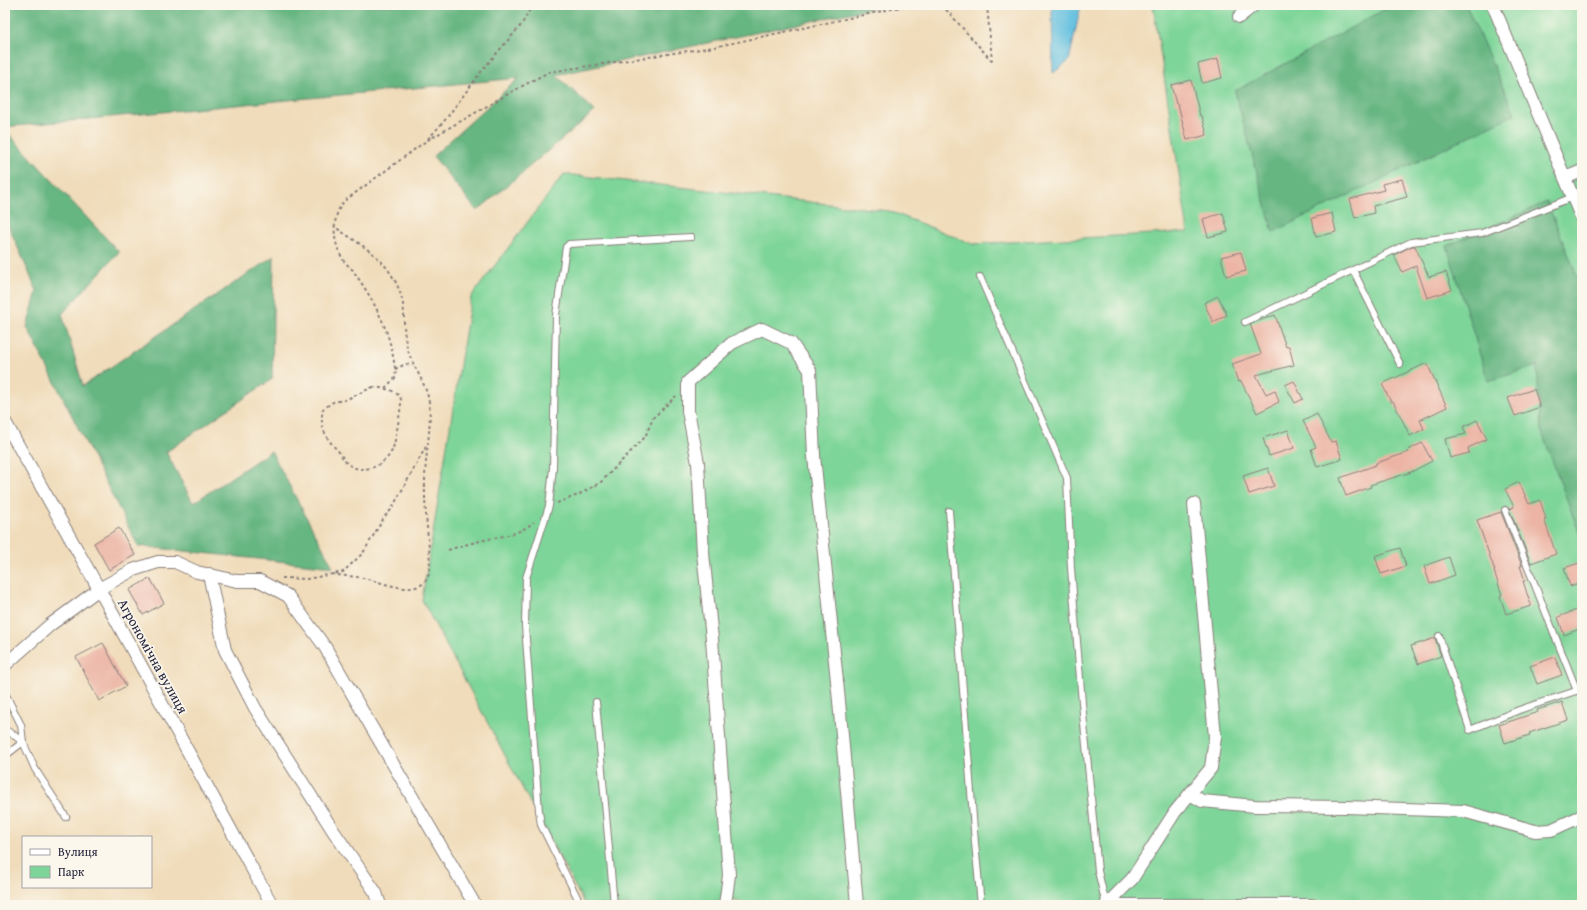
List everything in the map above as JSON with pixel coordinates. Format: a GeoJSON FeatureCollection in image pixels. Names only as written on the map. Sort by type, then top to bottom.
{"type":"FeatureCollection","features":[{"type":"Feature","properties":{"kind":"street"},"geometry":{"type":"LineString","coordinates":[[1239,17],[1254,5]]}},
{"type":"Feature","properties":{"kind":"street"},"geometry":{"type":"LineString","coordinates":[[1493,5],[1582,219]]}},
{"type":"Feature","properties":{"kind":"street"},"geometry":{"type":"LineString","coordinates":[[1565,178],[1582,171]]}},
{"type":"Feature","properties":{"kind":"street"},"geometry":{"type":"LineString","coordinates":[[725,905],[729,868],[712,639],[703,553],[698,462],[688,411],[688,382],[732,343],[762,329],[790,343],[810,370],[814,456],[839,701],[857,905]]}},
{"type":"Feature","properties":{"kind":"street","name":"Агрономічна вулиця"},"geometry":{"type":"LineString","coordinates":[[5,422],[99,589],[272,905]]}},
{"type":"Feature","properties":{"kind":"street"},"geometry":{"type":"LineString","coordinates":[[1106,905],[1132,880],[1175,812],[1211,768],[1215,737],[1194,504]]}},
{"type":"Feature","properties":{"kind":"street"},"geometry":{"type":"LineString","coordinates":[[5,665],[50,625],[99,589],[133,570],[158,562],[175,562],[197,572],[237,581],[260,581],[288,596],[325,647],[475,905]]}},
{"type":"Feature","properties":{"kind":"street"},"geometry":{"type":"LineString","coordinates":[[209,574],[224,650],[255,708],[334,832],[376,892],[380,905]]}},
{"type":"Feature","properties":{"kind":"street"},"geometry":{"type":"LineString","coordinates":[[1190,794],[1202,801],[1255,806],[1463,811],[1535,831],[1551,830],[1582,816]]}},
{"type":"Feature","properties":{"kind":"street"},"geometry":{"type":"LineString","coordinates":[[1106,905],[1312,905]]}},
{"type":"Feature","properties":{"kind":"lane"},"geometry":{"type":"LineString","coordinates":[[1245,322],[1411,242],[1482,233],[1573,197]]}},
{"type":"Feature","properties":{"kind":"lane"},"geometry":{"type":"LineString","coordinates":[[581,905],[541,825],[525,626],[526,578],[549,506],[553,468],[556,315],[566,248],[569,244],[691,237]]}},
{"type":"Feature","properties":{"kind":"lane"},"geometry":{"type":"LineString","coordinates":[[1353,270],[1400,364]]}},
{"type":"Feature","properties":{"kind":"lane"},"geometry":{"type":"LineString","coordinates":[[980,277],[1066,478],[1071,568],[1083,718],[1098,871],[1106,905]]}},
{"type":"Feature","properties":{"kind":"lane"},"geometry":{"type":"LineString","coordinates":[[1439,636],[1470,730],[1520,710],[1580,690],[1505,510]]}},
{"type":"Feature","properties":{"kind":"lane"},"geometry":{"type":"LineString","coordinates":[[949,511],[981,905]]}},
{"type":"Feature","properties":{"kind":"lane"},"geometry":{"type":"LineString","coordinates":[[5,693],[21,724],[23,742],[35,769],[66,817]]}},
{"type":"Feature","properties":{"kind":"lane"},"geometry":{"type":"LineString","coordinates":[[596,702],[614,905]]}},
{"type":"Feature","properties":{"kind":"lane"},"geometry":{"type":"LineString","coordinates":[[5,730],[11,732],[23,742]]}},
{"type":"Feature","properties":{"kind":"lane"},"geometry":{"type":"LineString","coordinates":[[5,756],[23,742]]}},
{"type":"Feature","properties":{"kind":"path"},"geometry":{"type":"LineString","coordinates":[[426,141],[445,120],[484,68],[522,24],[532,5]]}},
{"type":"Feature","properties":{"kind":"path"},"geometry":{"type":"LineString","coordinates":[[385,388],[398,394],[401,400],[401,408],[393,449],[385,459],[373,468],[359,470],[347,463],[324,432],[321,420],[323,409],[333,402],[345,400],[372,387],[385,388],[396,377],[389,340],[379,312],[340,253],[335,240],[337,213],[343,201],[426,141],[549,72],[714,47],[910,5]]}},
{"type":"Feature","properties":{"kind":"path"},"geometry":{"type":"LineString","coordinates":[[942,5],[992,61],[987,5]]}},
{"type":"Feature","properties":{"kind":"path"},"geometry":{"type":"LineString","coordinates":[[332,574],[363,578],[406,589],[418,587],[426,579],[430,566],[425,511],[429,403],[424,387],[410,358],[403,331],[404,303],[396,283],[379,259],[335,227]]}},
{"type":"Feature","properties":{"kind":"path"},"geometry":{"type":"LineString","coordinates":[[395,369],[406,364],[413,365]]}},
{"type":"Feature","properties":{"kind":"path"},"geometry":{"type":"LineString","coordinates":[[549,506],[578,495],[600,483],[645,437],[653,418],[688,386]]}},
{"type":"Feature","properties":{"kind":"path"},"geometry":{"type":"LineString","coordinates":[[282,578],[307,579],[343,572],[363,553],[385,516],[391,510],[428,444]]}},
{"type":"Feature","properties":{"kind":"path"},"geometry":{"type":"LineString","coordinates":[[448,550],[474,542],[511,536],[526,528],[537,519]]}},
{"type":"Feature","properties":{"kind":"green space"},"geometry":{"type":"Polygon","coordinates":[[[5,5],[887,5],[556,75],[595,111],[477,211],[433,156],[519,78],[5,127],[5,5]]]}},
{"type":"Feature","properties":{"kind":"green space"},"geometry":{"type":"Polygon","coordinates":[[[1153,5],[1582,5],[1582,905],[753,905],[732,899],[686,905],[585,905],[422,600],[471,297],[564,174],[889,211],[973,244],[1188,232],[1153,5]]]}},
{"type":"Feature","properties":{"kind":"green space"},"geometry":{"type":"Polygon","coordinates":[[[1393,5],[1466,5],[1515,114],[1273,232],[1235,91],[1393,5]]]}},
{"type":"Feature","properties":{"kind":"green space"},"geometry":{"type":"Polygon","coordinates":[[[5,130],[119,252],[62,314],[83,386],[274,256],[272,379],[166,452],[193,503],[271,451],[333,567],[138,546],[27,327],[37,291],[5,218],[5,130]]]}},
{"type":"Feature","properties":{"kind":"green space"},"geometry":{"type":"Polygon","coordinates":[[[1547,202],[1582,288],[1582,540],[1541,430],[1537,366],[1488,381],[1447,246],[1547,202]]]}},
{"type":"Feature","properties":{"kind":"water"},"geometry":{"type":"Polygon","coordinates":[[[1052,5],[1081,5],[1069,61],[1053,73],[1052,5]]]}},
{"type":"Feature","properties":{"kind":"building"},"geometry":{"type":"Polygon","coordinates":[[[1218,59],[1222,78],[1202,83],[1198,64],[1218,59]]]}},
{"type":"Feature","properties":{"kind":"building"},"geometry":{"type":"Polygon","coordinates":[[[1191,80],[1200,116],[1202,116],[1207,135],[1187,140],[1178,104],[1176,104],[1171,85],[1191,80]]]}},
{"type":"Feature","properties":{"kind":"building"},"geometry":{"type":"Polygon","coordinates":[[[1402,179],[1407,197],[1373,206],[1374,213],[1355,218],[1350,199],[1384,190],[1382,184],[1402,179]]]}},
{"type":"Feature","properties":{"kind":"building"},"geometry":{"type":"Polygon","coordinates":[[[1223,213],[1228,232],[1208,237],[1203,219],[1223,213]]]}},
{"type":"Feature","properties":{"kind":"building"},"geometry":{"type":"Polygon","coordinates":[[[1332,213],[1336,232],[1316,237],[1312,218],[1332,213]]]}},
{"type":"Feature","properties":{"kind":"building"},"geometry":{"type":"Polygon","coordinates":[[[1415,246],[1429,277],[1446,272],[1452,290],[1427,298],[1416,266],[1402,272],[1394,255],[1415,246]]]}},
{"type":"Feature","properties":{"kind":"building"},"geometry":{"type":"Polygon","coordinates":[[[1241,252],[1246,271],[1226,276],[1221,257],[1241,252]]]}},
{"type":"Feature","properties":{"kind":"building"},"geometry":{"type":"Polygon","coordinates":[[[1218,296],[1227,315],[1213,322],[1204,303],[1218,296]]]}},
{"type":"Feature","properties":{"kind":"building"},"geometry":{"type":"Polygon","coordinates":[[[1275,315],[1286,347],[1289,346],[1294,365],[1256,375],[1266,394],[1275,390],[1279,402],[1257,413],[1241,381],[1238,382],[1232,364],[1261,354],[1250,324],[1275,315]]]}},
{"type":"Feature","properties":{"kind":"building"},"geometry":{"type":"Polygon","coordinates":[[[1427,363],[1447,407],[1420,420],[1424,429],[1410,436],[1393,401],[1391,402],[1382,384],[1427,363]]]}},
{"type":"Feature","properties":{"kind":"building"},"geometry":{"type":"Polygon","coordinates":[[[1294,381],[1303,399],[1295,403],[1285,385],[1294,381]]]}},
{"type":"Feature","properties":{"kind":"building"},"geometry":{"type":"Polygon","coordinates":[[[1534,389],[1540,407],[1515,416],[1508,398],[1534,389]]]}},
{"type":"Feature","properties":{"kind":"building"},"geometry":{"type":"Polygon","coordinates":[[[1317,414],[1331,442],[1336,441],[1342,459],[1317,467],[1311,449],[1316,447],[1303,421],[1317,414]]]}},
{"type":"Feature","properties":{"kind":"building"},"geometry":{"type":"Polygon","coordinates":[[[1477,420],[1487,439],[1468,448],[1469,453],[1450,458],[1445,439],[1466,434],[1463,427],[1477,420]]]}},
{"type":"Feature","properties":{"kind":"building"},"geometry":{"type":"Polygon","coordinates":[[[1288,430],[1294,448],[1269,456],[1263,438],[1288,430]]]}},
{"type":"Feature","properties":{"kind":"building"},"geometry":{"type":"Polygon","coordinates":[[[1422,443],[1432,461],[1411,472],[1370,485],[1371,487],[1346,496],[1340,478],[1376,465],[1376,463],[1409,452],[1408,450],[1422,443]]]}},
{"type":"Feature","properties":{"kind":"building"},"geometry":{"type":"Polygon","coordinates":[[[1268,468],[1274,486],[1249,494],[1243,476],[1268,468]]]}},
{"type":"Feature","properties":{"kind":"building"},"geometry":{"type":"Polygon","coordinates":[[[1519,482],[1529,504],[1540,500],[1546,519],[1544,519],[1556,554],[1531,563],[1509,509],[1514,507],[1505,489],[1519,482]]]}},
{"type":"Feature","properties":{"kind":"building"},"geometry":{"type":"Polygon","coordinates":[[[1501,512],[1522,566],[1520,566],[1525,581],[1523,581],[1531,606],[1506,614],[1500,596],[1502,595],[1495,571],[1477,520],[1501,512]]]}},
{"type":"Feature","properties":{"kind":"building"},"geometry":{"type":"Polygon","coordinates":[[[119,528],[135,555],[109,570],[94,543],[119,528]]]}},
{"type":"Feature","properties":{"kind":"building"},"geometry":{"type":"Polygon","coordinates":[[[1400,548],[1406,566],[1381,574],[1375,556],[1400,548]]]}},
{"type":"Feature","properties":{"kind":"building"},"geometry":{"type":"Polygon","coordinates":[[[1449,557],[1455,575],[1430,584],[1424,566],[1449,557]]]}},
{"type":"Feature","properties":{"kind":"building"},"geometry":{"type":"Polygon","coordinates":[[[1582,562],[1582,582],[1570,586],[1564,568],[1582,562]]]}},
{"type":"Feature","properties":{"kind":"building"},"geometry":{"type":"Polygon","coordinates":[[[150,578],[164,603],[143,615],[129,590],[150,578]]]}},
{"type":"Feature","properties":{"kind":"building"},"geometry":{"type":"Polygon","coordinates":[[[1582,608],[1582,628],[1564,635],[1558,617],[1582,608]]]}},
{"type":"Feature","properties":{"kind":"building"},"geometry":{"type":"Polygon","coordinates":[[[1435,638],[1441,656],[1418,664],[1411,646],[1435,638]]]}},
{"type":"Feature","properties":{"kind":"building"},"geometry":{"type":"Polygon","coordinates":[[[103,643],[126,686],[99,701],[76,657],[103,643]]]}},
{"type":"Feature","properties":{"kind":"building"},"geometry":{"type":"Polygon","coordinates":[[[1555,657],[1562,675],[1537,684],[1530,666],[1555,657]]]}},
{"type":"Feature","properties":{"kind":"building"},"geometry":{"type":"Polygon","coordinates":[[[1562,702],[1568,720],[1505,743],[1499,725],[1562,702]]]}}]}
